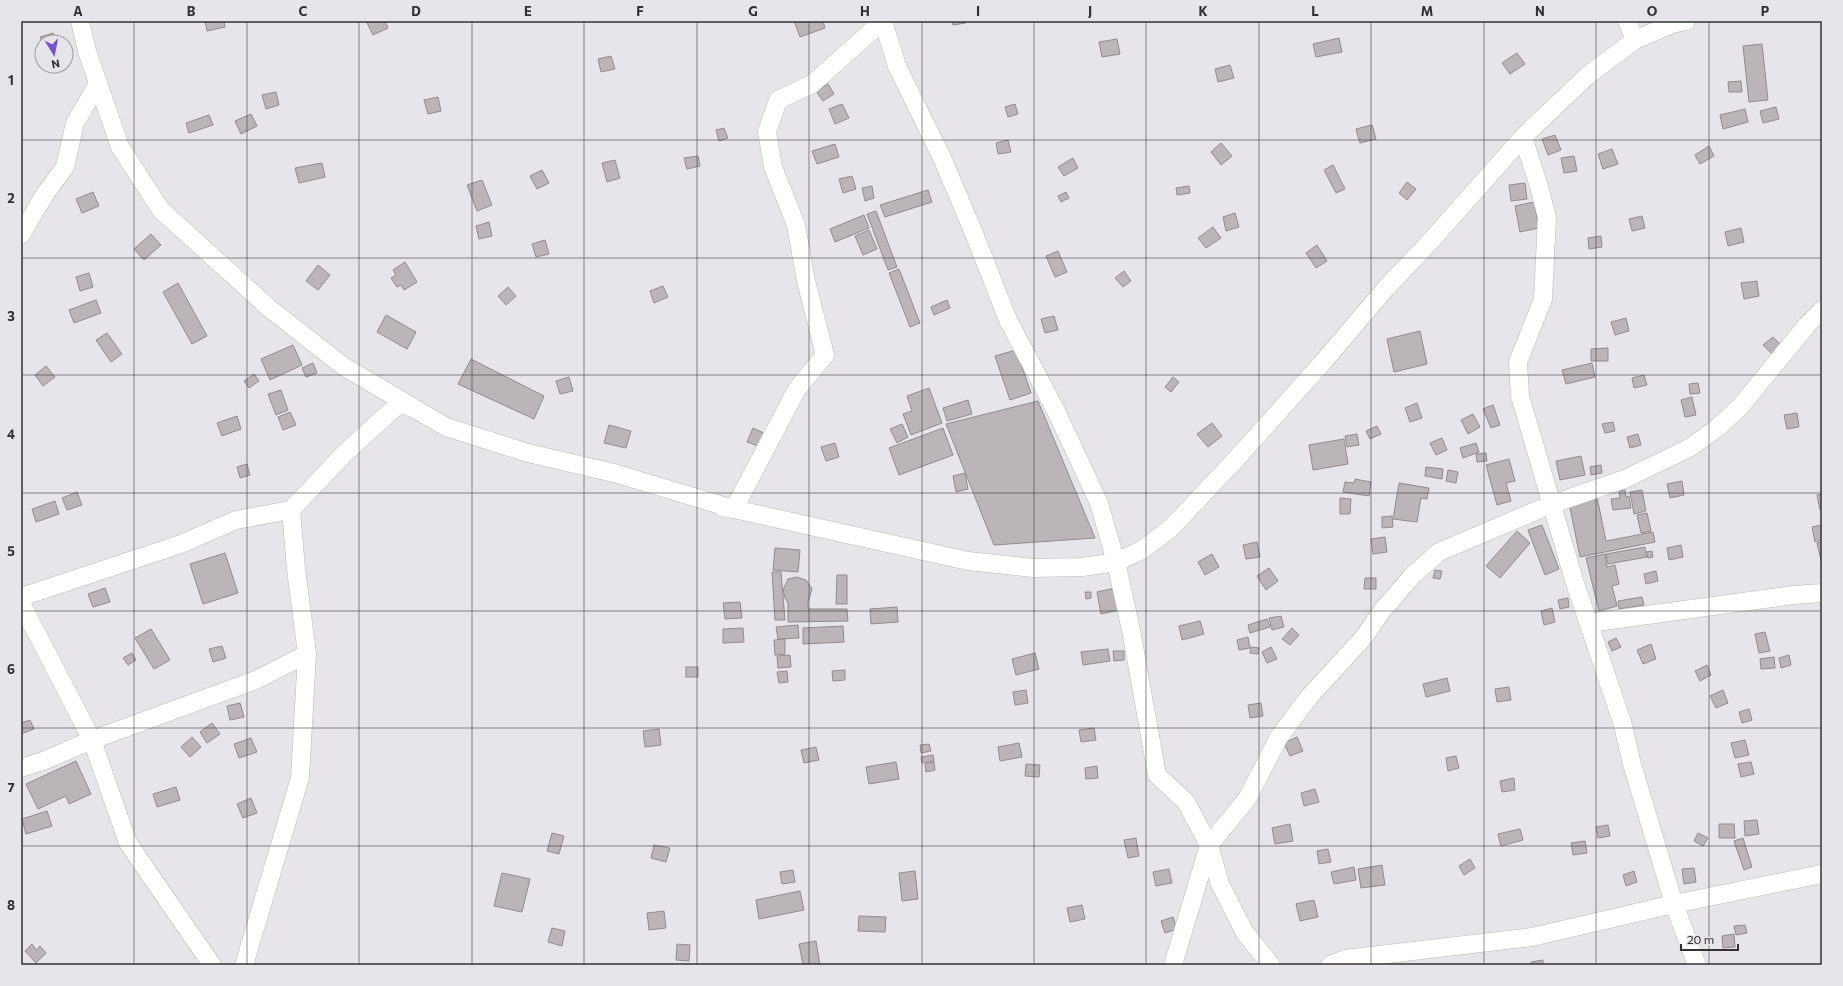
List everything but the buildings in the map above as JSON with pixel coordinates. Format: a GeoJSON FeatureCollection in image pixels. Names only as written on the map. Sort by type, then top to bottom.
{"type":"FeatureCollection","features":[{"type":"Feature","properties":{"kind":"street"},"geometry":{"type":"LineString","coordinates":[[80,21],[86,51],[120,147],[161,210],[268,308],[343,366],[446,427],[528,453],[614,473],[734,509]]}},
{"type":"Feature","properties":{"kind":"street"},"geometry":{"type":"LineString","coordinates":[[734,509],[797,389],[825,355],[806,281],[796,225],[773,167],[767,132],[778,100],[812,84],[883,21],[897,66],[946,167],[1008,320],[1056,411],[1099,502],[1116,562],[1131,630],[1157,775],[1186,802],[1209,845],[1220,884],[1245,933],[1271,965]]}},
{"type":"Feature","properties":{"kind":"street"},"geometry":{"type":"LineString","coordinates":[[1627,21],[1635,40]]}},
{"type":"Feature","properties":{"kind":"street"},"geometry":{"type":"LineString","coordinates":[[21,597],[181,544],[236,520],[291,510],[345,453],[400,403],[617,484],[968,561],[1034,568],[1082,568],[1116,562],[1142,550],[1176,523],[1238,458],[1386,288],[1524,138],[1587,76],[1635,40],[1672,24],[1686,21]]}},
{"type":"Feature","properties":{"kind":"street"},"geometry":{"type":"LineString","coordinates":[[21,235],[45,194],[66,167],[75,123],[98,84]]}},
{"type":"Feature","properties":{"kind":"street"},"geometry":{"type":"LineString","coordinates":[[1524,138],[1547,217],[1543,299],[1518,362],[1520,396],[1574,580],[1590,623],[1622,722],[1632,764],[1674,904],[1697,965]]}},
{"type":"Feature","properties":{"kind":"street"},"geometry":{"type":"LineString","coordinates":[[1174,965],[1209,845],[1247,799],[1279,737],[1308,697],[1364,637],[1382,611],[1412,576],[1439,552],[1552,504],[1626,479],[1689,448],[1716,429],[1740,407],[1807,325],[1822,310]]}},
{"type":"Feature","properties":{"kind":"street"},"geometry":{"type":"LineString","coordinates":[[244,965],[300,778],[307,654],[296,569],[291,510]]}},
{"type":"Feature","properties":{"kind":"street"},"geometry":{"type":"LineString","coordinates":[[1590,623],[1794,595],[1822,593]]}},
{"type":"Feature","properties":{"kind":"street"},"geometry":{"type":"LineString","coordinates":[[21,603],[92,740],[128,843],[212,965]]}},
{"type":"Feature","properties":{"kind":"street"},"geometry":{"type":"LineString","coordinates":[[21,768],[43,761],[92,740],[256,680],[307,654]]}},
{"type":"Feature","properties":{"kind":"street"},"geometry":{"type":"LineString","coordinates":[[1330,965],[1345,959],[1532,937],[1674,904],[1822,874]]}}]}
